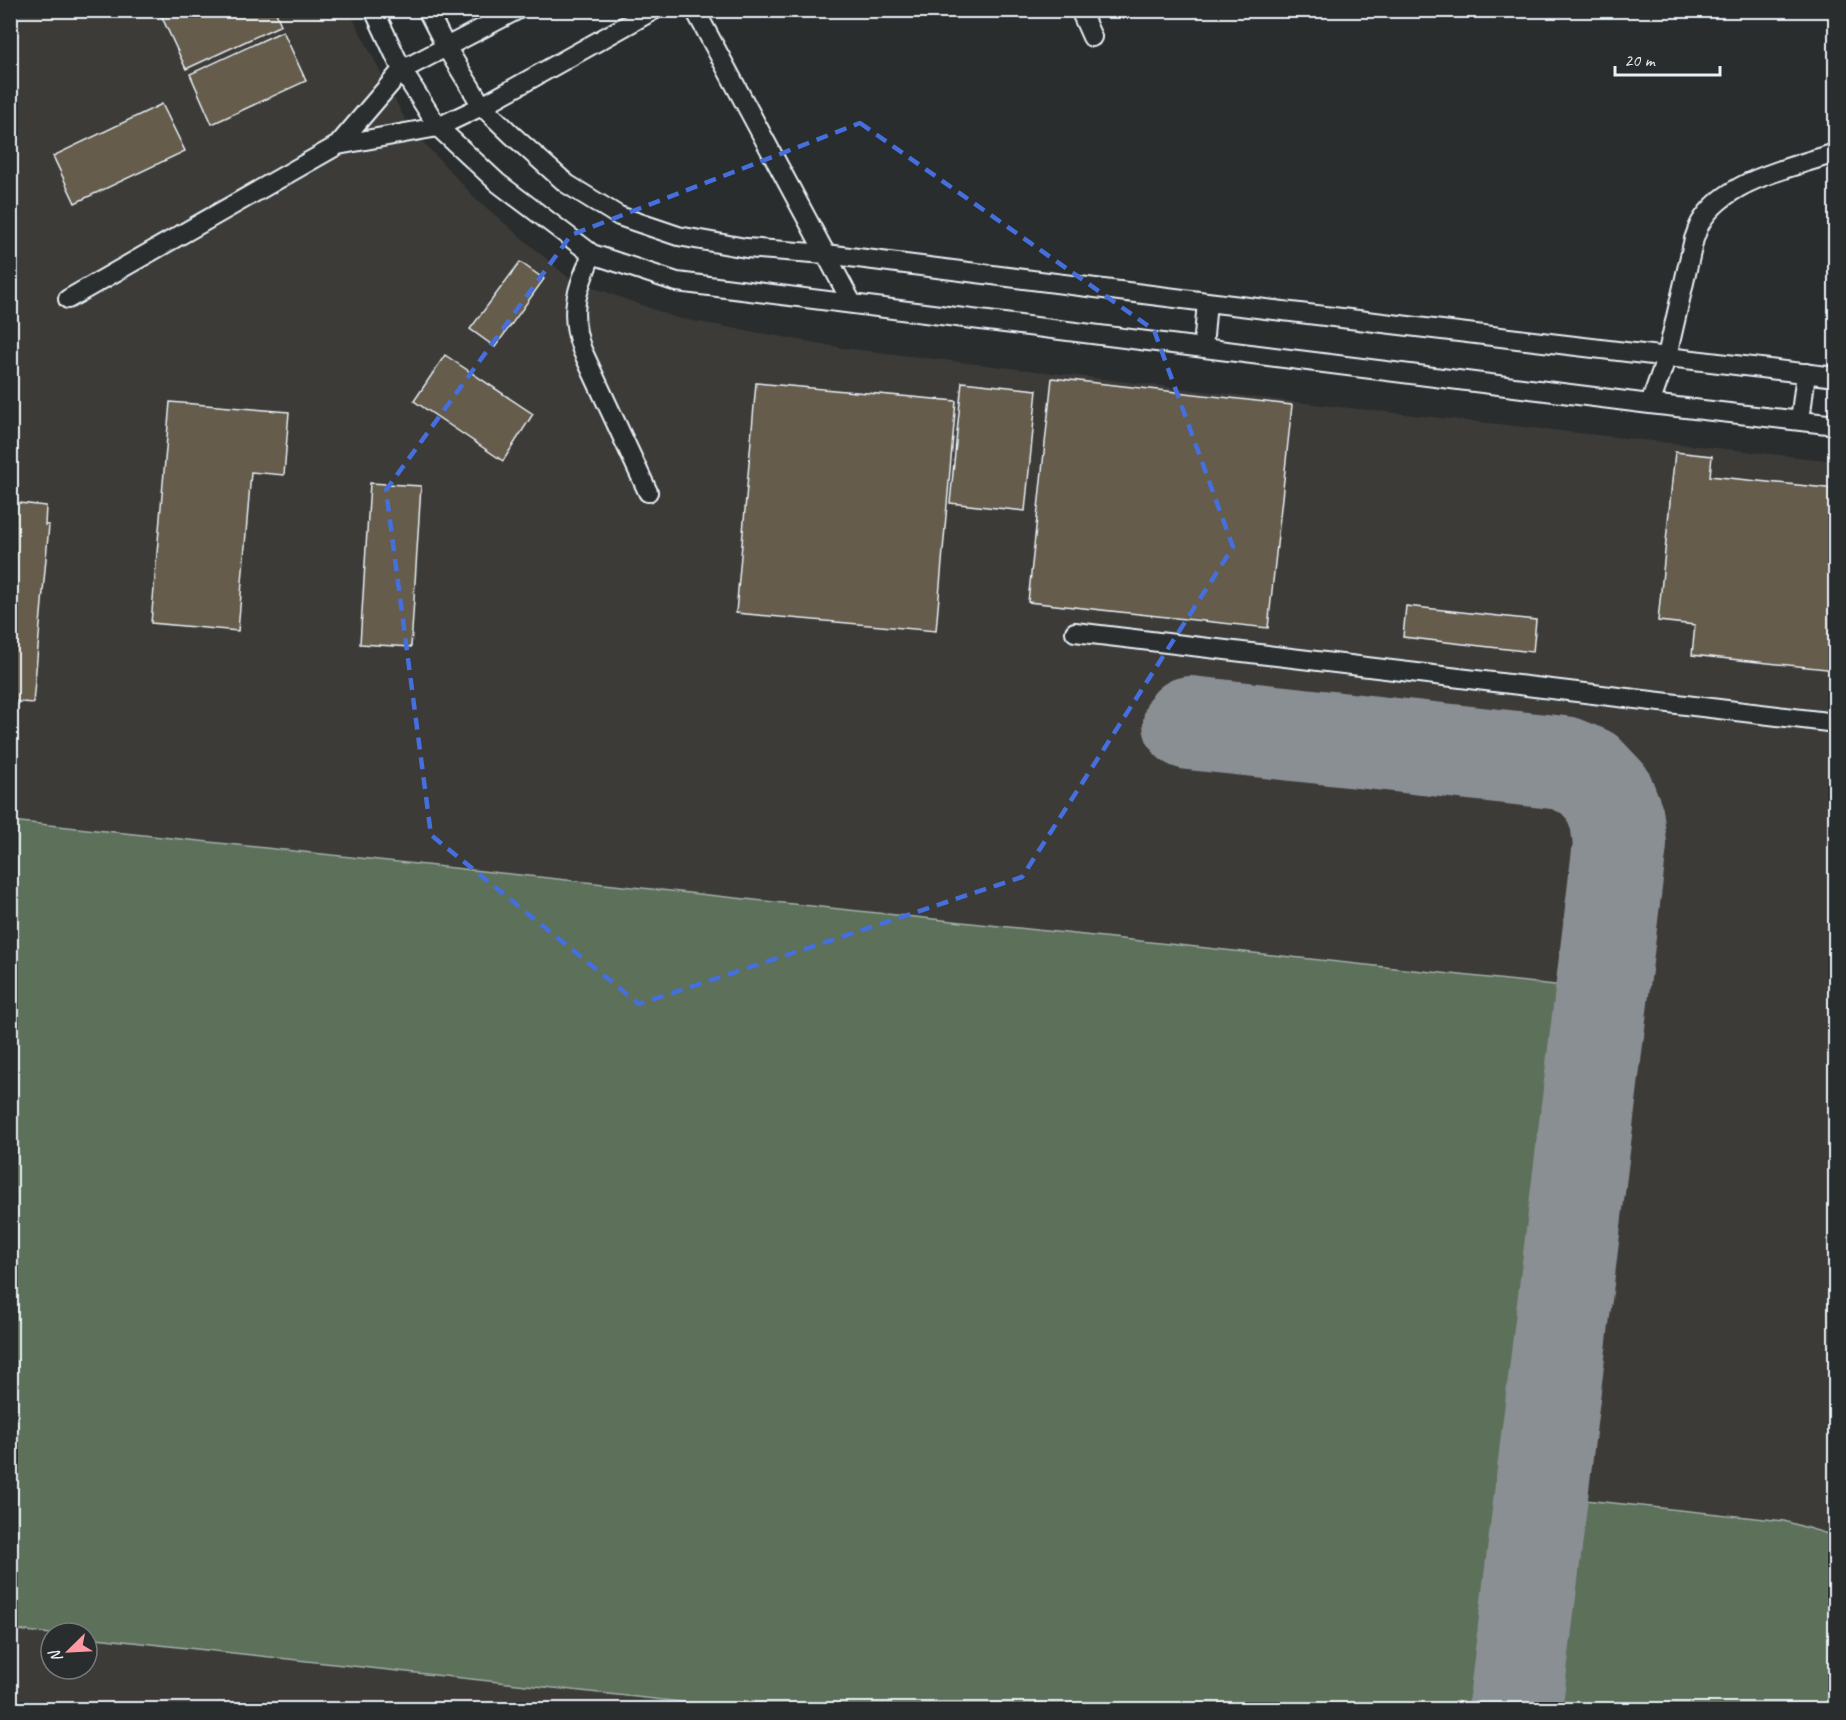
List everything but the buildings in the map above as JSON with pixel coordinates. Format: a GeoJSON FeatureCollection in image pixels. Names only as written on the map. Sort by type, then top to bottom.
{"type":"FeatureCollection","features":[{"type":"Feature","properties":{"kind":"lane"},"geometry":{"type":"LineString","coordinates":[[374,10],[402,70],[438,127],[498,183],[592,254],[677,282],[1650,404],[1836,425]]}},
{"type":"Feature","properties":{"kind":"lane"},"geometry":{"type":"LineString","coordinates":[[427,10],[446,47],[482,106],[567,184],[619,216],[678,236],[746,248],[826,254],[1836,377]]}},
{"type":"Feature","properties":{"kind":"lane"},"geometry":{"type":"LineString","coordinates":[[339,145],[402,70],[517,10]]}},
{"type":"Feature","properties":{"kind":"lane"},"geometry":{"type":"LineString","coordinates":[[68,299],[339,145],[438,127],[482,106],[654,10]]}},
{"type":"Feature","properties":{"kind":"lane"},"geometry":{"type":"LineString","coordinates":[[695,10],[852,303]]}},
{"type":"Feature","properties":{"kind":"lane"},"geometry":{"type":"LineString","coordinates":[[1080,10],[1092,37]]}},
{"type":"Feature","properties":{"kind":"lane"},"geometry":{"type":"LineString","coordinates":[[1650,404],[1667,356],[1694,239],[1701,221],[1719,202],[1745,183],[1832,154]]}},
{"type":"Feature","properties":{"kind":"lane"},"geometry":{"type":"LineString","coordinates":[[592,254],[578,288],[575,329],[582,350],[648,492]]}},
{"type":"Feature","properties":{"kind":"lane"},"geometry":{"type":"LineString","coordinates":[[1203,347],[1207,302]]}},
{"type":"Feature","properties":{"kind":"lane"},"geometry":{"type":"LineString","coordinates":[[1800,421],[1806,373]]}},
{"type":"Feature","properties":{"kind":"lane"},"geometry":{"type":"LineString","coordinates":[[1076,632],[1836,723]]}},
{"type":"Feature","properties":{"kind":"highlighted area"},"geometry":{"type":"Polygon","coordinates":[[[860,123],[1154,330],[1233,547],[1022,877],[639,1004],[431,835],[386,490],[571,235],[860,123]]]}},
{"type":"Feature","properties":{"kind":"shaded area"},"geometry":{"type":"Polygon","coordinates":[[[11,11],[349,11],[409,127],[475,198],[570,279],[677,318],[843,348],[1295,402],[1835,461],[1835,1709],[11,1710],[11,11]]]}},
{"type":"Feature","properties":{"kind":"green space"},"geometry":{"type":"Polygon","coordinates":[[[11,821],[1564,986],[1477,1709],[755,1710],[99,1638],[99,1621],[39,1621],[39,1632],[11,1629],[11,821]]]}},
{"type":"Feature","properties":{"kind":"green space"},"geometry":{"type":"Polygon","coordinates":[[[1575,1499],[1784,1521],[1835,1536],[1835,1709],[1550,1709],[1575,1499]]]}},
{"type":"Feature","properties":{"kind":"taxiway"},"geometry":{"type":"LineString","coordinates":[[1190,723],[1563,763],[1588,773],[1607,793],[1617,819],[1620,844],[1515,1710]]}}]}
